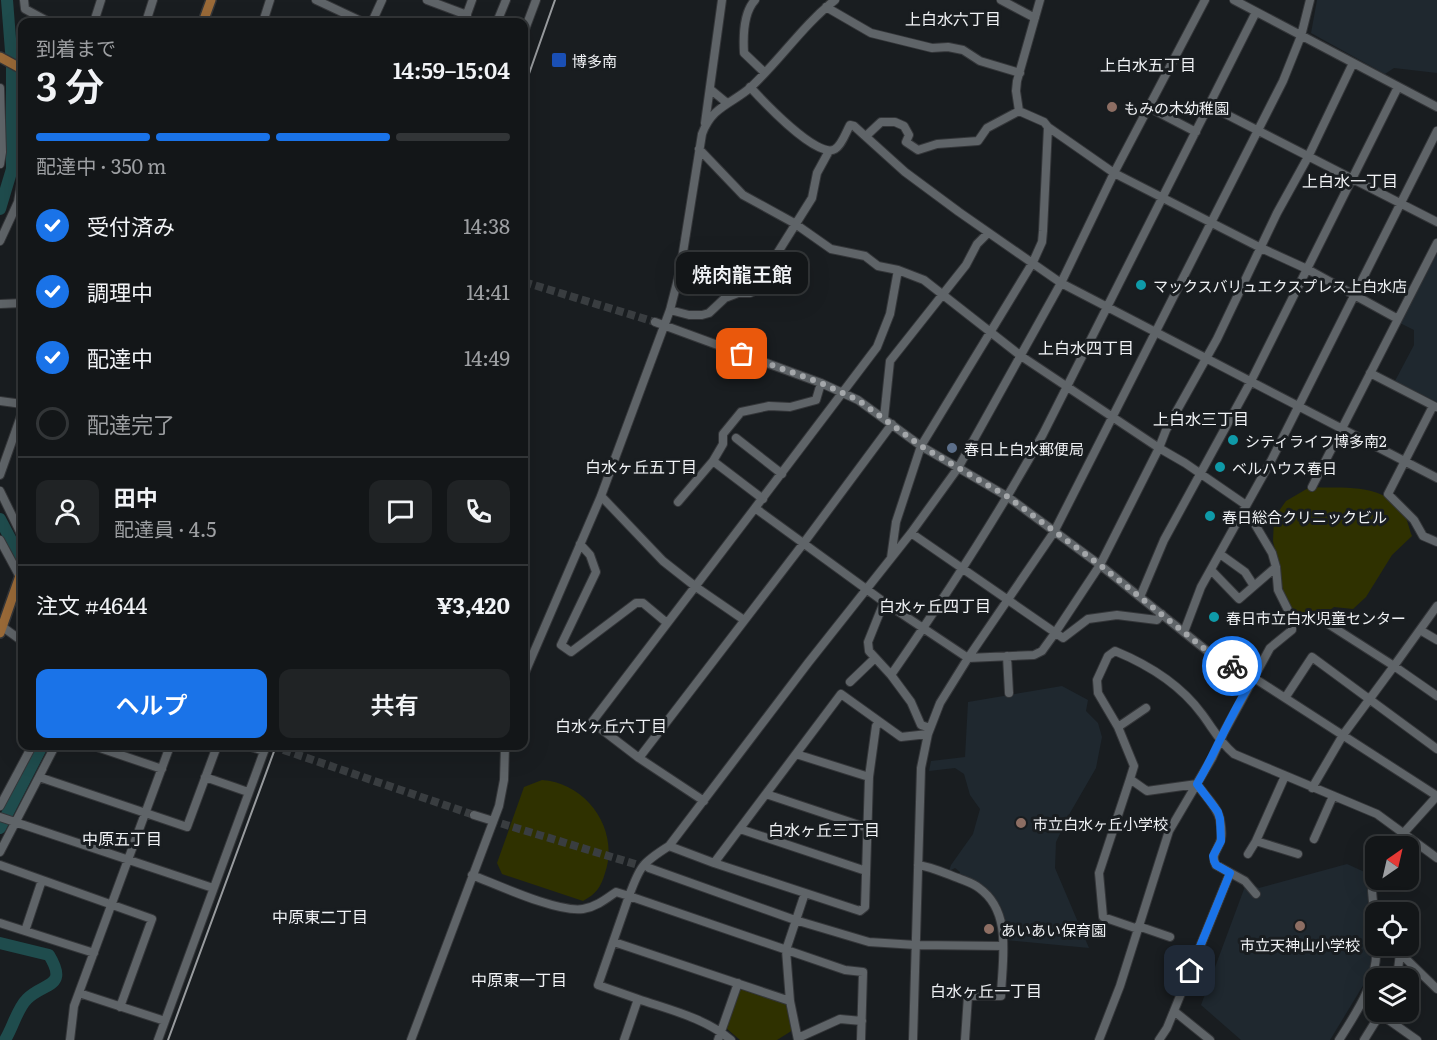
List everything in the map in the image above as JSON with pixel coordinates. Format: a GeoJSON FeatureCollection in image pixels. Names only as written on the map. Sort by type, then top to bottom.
{"type":"FeatureCollection","features":[{"type":"Feature","properties":{"kind":"main road"},"geometry":{"type":"LineString","coordinates":[[204,18],[211,0]]}},
{"type":"Feature","properties":{"kind":"main road"},"geometry":{"type":"LineString","coordinates":[[1,57],[18,66]]}},
{"type":"Feature","properties":{"kind":"main road"},"geometry":{"type":"LineString","coordinates":[[1,628],[18,582]]}},
{"type":"Feature","properties":{"kind":"street"},"geometry":{"type":"LineString","coordinates":[[24,0],[25,9],[42,18]]}},
{"type":"Feature","properties":{"kind":"street"},"geometry":{"type":"LineString","coordinates":[[95,18],[100,0]]}},
{"type":"Feature","properties":{"kind":"street"},"geometry":{"type":"LineString","coordinates":[[147,18],[153,0]]}},
{"type":"Feature","properties":{"kind":"street"},"geometry":{"type":"LineString","coordinates":[[264,18],[270,0]]}},
{"type":"Feature","properties":{"kind":"street"},"geometry":{"type":"LineString","coordinates":[[316,0],[354,18]]}},
{"type":"Feature","properties":{"kind":"street"},"geometry":{"type":"LineString","coordinates":[[374,18],[382,0]]}},
{"type":"Feature","properties":{"kind":"street"},"geometry":{"type":"LineString","coordinates":[[427,0],[463,18]]}},
{"type":"Feature","properties":{"kind":"street"},"geometry":{"type":"LineString","coordinates":[[465,18],[472,0]]}},
{"type":"Feature","properties":{"kind":"street"},"geometry":{"type":"LineString","coordinates":[[499,18],[506,0]]}},
{"type":"Feature","properties":{"kind":"street"},"geometry":{"type":"LineString","coordinates":[[528,21],[536,0]]}},
{"type":"Feature","properties":{"kind":"street"},"geometry":{"type":"LineString","coordinates":[[528,666],[601,496],[670,310],[680,271],[705,124],[722,0]]}},
{"type":"Feature","properties":{"kind":"street"},"geometry":{"type":"LineString","coordinates":[[754,0],[749,6],[745,24],[744,53],[764,72]]}},
{"type":"Feature","properties":{"kind":"street"},"geometry":{"type":"LineString","coordinates":[[1001,0],[1035,18]]}},
{"type":"Feature","properties":{"kind":"street"},"geometry":{"type":"LineString","coordinates":[[1019,111],[1016,91],[1040,0]]}},
{"type":"Feature","properties":{"kind":"street"},"geometry":{"type":"LineString","coordinates":[[731,1040],[720,1036],[704,1022],[598,985],[638,872],[646,861],[669,846],[911,533],[958,468],[1060,283],[1114,173],[1205,0]]}},
{"type":"Feature","properties":{"kind":"street"},"geometry":{"type":"LineString","coordinates":[[1233,0],[1437,107]]}},
{"type":"Feature","properties":{"kind":"street"},"geometry":{"type":"LineString","coordinates":[[913,1040],[921,768],[928,731],[940,704],[968,658],[1054,532],[1283,81],[1300,36],[1310,0]]}},
{"type":"Feature","properties":{"kind":"street"},"geometry":{"type":"LineString","coordinates":[[705,124],[713,113],[750,87],[810,21],[831,2],[871,33],[932,48],[948,46],[963,50],[980,61],[1020,73]]}},
{"type":"Feature","properties":{"kind":"street"},"geometry":{"type":"LineString","coordinates":[[891,675],[963,569],[1008,497],[1107,308],[1256,12]]}},
{"type":"Feature","properties":{"kind":"street"},"geometry":{"type":"LineString","coordinates":[[755,508],[884,602],[968,658],[1034,655],[1042,651],[1100,565],[1166,430],[1206,358],[1277,213],[1308,157],[1353,63]]}},
{"type":"Feature","properties":{"kind":"street"},"geometry":{"type":"LineString","coordinates":[[750,87],[789,126],[821,149],[829,151],[836,149],[850,125],[854,126],[905,172],[1060,283],[1437,477]]}},
{"type":"Feature","properties":{"kind":"street"},"geometry":{"type":"LineString","coordinates":[[1140,597],[1164,540],[1251,381],[1398,87]]}},
{"type":"Feature","properties":{"kind":"street"},"geometry":{"type":"LineString","coordinates":[[0,88],[2,152],[0,164]]}},
{"type":"Feature","properties":{"kind":"street"},"geometry":{"type":"LineString","coordinates":[[710,89],[727,103]]}},
{"type":"Feature","properties":{"kind":"street"},"geometry":{"type":"LineString","coordinates":[[1208,105],[1437,222]]}},
{"type":"Feature","properties":{"kind":"street"},"geometry":{"type":"LineString","coordinates":[[1148,107],[1196,132]]}},
{"type":"Feature","properties":{"kind":"street"},"geometry":{"type":"LineString","coordinates":[[866,136],[881,122],[895,122],[904,126],[909,135],[906,142],[918,150],[937,144],[978,141],[987,128],[1019,111],[1044,122],[1114,173],[1307,269],[1398,319]]}},
{"type":"Feature","properties":{"kind":"street"},"geometry":{"type":"LineString","coordinates":[[891,559],[896,522],[921,446],[1038,253],[1043,231],[1048,127]]}},
{"type":"Feature","properties":{"kind":"street"},"geometry":{"type":"LineString","coordinates":[[1184,632],[1201,587],[1299,405],[1437,131]]}},
{"type":"Feature","properties":{"kind":"street"},"geometry":{"type":"LineString","coordinates":[[699,149],[742,195],[794,223],[831,249],[865,256],[878,267],[897,270],[924,280],[1021,356],[1112,418],[1185,463],[1245,508],[1272,553],[1278,590],[1292,618],[1292,630],[1270,648],[1212,758],[1169,831],[1120,986],[1099,1040]]}},
{"type":"Feature","properties":{"kind":"street"},"geometry":{"type":"LineString","coordinates":[[670,310],[689,315],[702,315],[709,313],[725,298],[762,288],[775,257],[794,223],[812,198],[817,173],[829,151]]}},
{"type":"Feature","properties":{"kind":"street"},"geometry":{"type":"LineString","coordinates":[[0,241],[18,208]]}},
{"type":"Feature","properties":{"kind":"street"},"geometry":{"type":"LineString","coordinates":[[884,418],[890,361],[966,265],[977,244],[988,233]]}},
{"type":"Feature","properties":{"kind":"street"},"geometry":{"type":"LineString","coordinates":[[1312,488],[1437,243]]}},
{"type":"Feature","properties":{"kind":"street"},"geometry":{"type":"LineString","coordinates":[[704,801],[639,758],[592,722],[877,347],[890,314],[897,270]]}},
{"type":"Feature","properties":{"kind":"street"},"geometry":{"type":"LineString","coordinates":[[0,304],[18,303]]}},
{"type":"Feature","properties":{"kind":"street"},"geometry":{"type":"LineString","coordinates":[[655,322],[842,392],[858,400],[921,446],[1008,497],[1100,565],[1206,650],[1254,678],[1437,796],[1400,836]]}},
{"type":"Feature","properties":{"kind":"street"},"geometry":{"type":"LineString","coordinates":[[1370,373],[1435,407],[1388,494],[1414,520],[1423,536],[1437,542]]}},
{"type":"Feature","properties":{"kind":"street"},"geometry":{"type":"LineString","coordinates":[[678,502],[713,461],[723,444],[723,434],[741,412],[769,406],[790,407],[816,400],[821,383]]}},
{"type":"Feature","properties":{"kind":"street"},"geometry":{"type":"LineString","coordinates":[[0,401],[18,403]]}},
{"type":"Feature","properties":{"kind":"street"},"geometry":{"type":"LineString","coordinates":[[0,475],[18,423]]}},
{"type":"Feature","properties":{"kind":"street"},"geometry":{"type":"LineString","coordinates":[[639,758],[892,424]]}},
{"type":"Feature","properties":{"kind":"street"},"geometry":{"type":"LineString","coordinates":[[736,438],[782,474]]}},
{"type":"Feature","properties":{"kind":"street"},"geometry":{"type":"LineString","coordinates":[[713,461],[763,499]]}},
{"type":"Feature","properties":{"kind":"street"},"geometry":{"type":"LineString","coordinates":[[0,491],[18,528]]}},
{"type":"Feature","properties":{"kind":"street"},"geometry":{"type":"LineString","coordinates":[[601,496],[663,561],[744,620]]}},
{"type":"Feature","properties":{"kind":"street"},"geometry":{"type":"LineString","coordinates":[[1251,516],[1272,519]]}},
{"type":"Feature","properties":{"kind":"street"},"geometry":{"type":"LineString","coordinates":[[911,533],[1063,638],[1088,619],[1117,615],[1157,620],[1162,614]]}},
{"type":"Feature","properties":{"kind":"street"},"geometry":{"type":"LineString","coordinates":[[0,540],[18,569]]}},
{"type":"Feature","properties":{"kind":"street"},"geometry":{"type":"LineString","coordinates":[[580,544],[590,555],[597,572],[561,645],[570,652],[636,603],[643,603],[667,623]]}},
{"type":"Feature","properties":{"kind":"street"},"geometry":{"type":"LineString","coordinates":[[1220,554],[1245,572],[1254,586]]}},
{"type":"Feature","properties":{"kind":"street"},"geometry":{"type":"LineString","coordinates":[[1211,570],[1239,599],[1276,567]]}},
{"type":"Feature","properties":{"kind":"street"},"geometry":{"type":"LineString","coordinates":[[884,602],[868,642],[868,651],[891,675],[911,702],[921,725],[928,731]]}},
{"type":"Feature","properties":{"kind":"street"},"geometry":{"type":"LineString","coordinates":[[1312,788],[1343,735],[1437,606]]}},
{"type":"Feature","properties":{"kind":"street"},"geometry":{"type":"LineString","coordinates":[[1292,618],[1322,620],[1437,696]]}},
{"type":"Feature","properties":{"kind":"street"},"geometry":{"type":"LineString","coordinates":[[1,628],[18,639]]}},
{"type":"Feature","properties":{"kind":"street"},"geometry":{"type":"LineString","coordinates":[[1420,630],[1437,640]]}},
{"type":"Feature","properties":{"kind":"street"},"geometry":{"type":"LineString","coordinates":[[1170,937],[1103,917],[1099,873],[1134,766],[1118,727],[1098,693],[1096,680],[1108,656],[1115,651],[1141,662],[1162,675],[1187,696],[1219,741],[1234,754],[1377,814],[1437,858]]}},
{"type":"Feature","properties":{"kind":"street"},"geometry":{"type":"LineString","coordinates":[[1007,656],[1009,693]]}},
{"type":"Feature","properties":{"kind":"street"},"geometry":{"type":"LineString","coordinates":[[1285,698],[1312,657],[1437,748]]}},
{"type":"Feature","properties":{"kind":"street"},"geometry":{"type":"LineString","coordinates":[[850,682],[875,658]]}},
{"type":"Feature","properties":{"kind":"street"},"geometry":{"type":"LineString","coordinates":[[714,862],[841,694],[900,737],[928,731]]}},
{"type":"Feature","properties":{"kind":"street"},"geometry":{"type":"LineString","coordinates":[[1118,727],[1146,708]]}},
{"type":"Feature","properties":{"kind":"street"},"geometry":{"type":"LineString","coordinates":[[669,846],[860,911],[865,907],[869,777],[876,726],[880,723]]}},
{"type":"Feature","properties":{"kind":"street"},"geometry":{"type":"LineString","coordinates":[[0,806],[30,750]]}},
{"type":"Feature","properties":{"kind":"street"},"geometry":{"type":"LineString","coordinates":[[0,852],[53,750]]}},
{"type":"Feature","properties":{"kind":"street"},"geometry":{"type":"LineString","coordinates":[[106,750],[162,768]]}},
{"type":"Feature","properties":{"kind":"street"},"geometry":{"type":"LineString","coordinates":[[70,1040],[74,1006],[169,750]]}},
{"type":"Feature","properties":{"kind":"street"},"geometry":{"type":"LineString","coordinates":[[39,777],[187,826],[215,750]]}},
{"type":"Feature","properties":{"kind":"street"},"geometry":{"type":"LineString","coordinates":[[159,1040],[264,750]]}},
{"type":"Feature","properties":{"kind":"street"},"geometry":{"type":"LineString","coordinates":[[411,1040],[500,806],[505,750]]}},
{"type":"Feature","properties":{"kind":"street"},"geometry":{"type":"LineString","coordinates":[[795,754],[869,777]]}},
{"type":"Feature","properties":{"kind":"street"},"geometry":{"type":"LineString","coordinates":[[1248,854],[1285,776]]}},
{"type":"Feature","properties":{"kind":"street"},"geometry":{"type":"LineString","coordinates":[[205,777],[248,792]]}},
{"type":"Feature","properties":{"kind":"street"},"geometry":{"type":"LineString","coordinates":[[1130,778],[1147,791],[1197,784]]}},
{"type":"Feature","properties":{"kind":"street"},"geometry":{"type":"LineString","coordinates":[[1197,784],[1218,812],[1220,819],[1221,841],[1213,856],[1216,865],[1245,881],[1256,894]]}},
{"type":"Feature","properties":{"kind":"street"},"geometry":{"type":"LineString","coordinates":[[766,794],[868,828]]}},
{"type":"Feature","properties":{"kind":"street"},"geometry":{"type":"LineString","coordinates":[[1314,839],[1333,796]]}},
{"type":"Feature","properties":{"kind":"street"},"geometry":{"type":"LineString","coordinates":[[474,815],[490,820]]}},
{"type":"Feature","properties":{"kind":"street"},"geometry":{"type":"LineString","coordinates":[[0,817],[213,888]]}},
{"type":"Feature","properties":{"kind":"street"},"geometry":{"type":"LineString","coordinates":[[740,829],[866,871]]}},
{"type":"Feature","properties":{"kind":"street"},"geometry":{"type":"LineString","coordinates":[[1256,841],[1298,854]]}},
{"type":"Feature","properties":{"kind":"street"},"geometry":{"type":"LineString","coordinates":[[0,865],[152,919],[120,1007]]}},
{"type":"Feature","properties":{"kind":"street"},"geometry":{"type":"LineString","coordinates":[[918,865],[930,867],[977,886],[997,908],[1002,922],[1001,996],[968,996],[965,1040]]}},
{"type":"Feature","properties":{"kind":"street"},"geometry":{"type":"LineString","coordinates":[[650,868],[795,920],[869,942],[1003,946]]}},
{"type":"Feature","properties":{"kind":"street"},"geometry":{"type":"LineString","coordinates":[[1159,1040],[1167,1028],[1230,873]]}},
{"type":"Feature","properties":{"kind":"street"},"geometry":{"type":"LineString","coordinates":[[472,875],[563,909],[583,909],[600,903],[616,892],[844,970],[863,972],[861,1040]]}},
{"type":"Feature","properties":{"kind":"street"},"geometry":{"type":"LineString","coordinates":[[25,931],[42,880]]}},
{"type":"Feature","properties":{"kind":"street"},"geometry":{"type":"LineString","coordinates":[[805,893],[786,950],[790,1001],[798,1039],[840,1019],[862,1021]]}},
{"type":"Feature","properties":{"kind":"street"},"geometry":{"type":"LineString","coordinates":[[0,923],[94,953]]}},
{"type":"Feature","properties":{"kind":"street"},"geometry":{"type":"LineString","coordinates":[[614,942],[790,1001]]}},
{"type":"Feature","properties":{"kind":"street"},"geometry":{"type":"LineString","coordinates":[[1340,1040],[1360,1006],[1374,972],[1377,956]]}},
{"type":"Feature","properties":{"kind":"street"},"geometry":{"type":"LineString","coordinates":[[1407,956],[1437,989]]}},
{"type":"Feature","properties":{"kind":"street"},"geometry":{"type":"LineString","coordinates":[[720,1036],[738,983]]}},
{"type":"Feature","properties":{"kind":"street"},"geometry":{"type":"LineString","coordinates":[[79,993],[165,1021]]}},
{"type":"Feature","properties":{"kind":"street"},"geometry":{"type":"LineString","coordinates":[[624,1040],[638,999]]}},
{"type":"Feature","properties":{"kind":"street"},"geometry":{"type":"LineString","coordinates":[[1174,1011],[1210,1040]]}},
{"type":"Feature","properties":{"kind":"street"},"geometry":{"type":"LineString","coordinates":[[1364,1040],[1375,1022]]}},
{"type":"Feature","properties":{"kind":"street"},"geometry":{"type":"LineString","coordinates":[[1394,1022],[1418,1040]]}},
{"type":"Feature","properties":{"kind":"shaded area"},"geometry":{"type":"Polygon","coordinates":[[[1317,0],[1437,0],[1437,73],[1394,68],[1385,74],[1311,33],[1317,0]]]}},
{"type":"Feature","properties":{"kind":"shaded area"},"geometry":{"type":"Polygon","coordinates":[[[1437,254],[1437,402],[1395,381],[1414,345],[1414,330],[1400,323],[1437,254]]]}},
{"type":"Feature","properties":{"kind":"shaded area"},"geometry":{"type":"Polygon","coordinates":[[[1310,487],[1359,489],[1382,495],[1402,510],[1412,536],[1392,555],[1366,597],[1353,609],[1334,607],[1322,616],[1297,616],[1293,614],[1283,592],[1273,541],[1274,518],[1286,501],[1310,487]]]}},
{"type":"Feature","properties":{"kind":"shaded area","name":"市立白水ヶ丘小学校"},"geometry":{"type":"Polygon","coordinates":[[[1062,686],[1088,700],[1086,711],[1098,723],[1102,737],[1096,768],[1056,842],[1055,868],[1089,948],[1006,940],[1005,921],[1001,907],[990,893],[980,885],[960,876],[960,872],[955,868],[949,871],[973,834],[980,809],[970,795],[964,774],[955,768],[929,771],[931,761],[965,757],[968,702],[1062,686]]]}},
{"type":"Feature","properties":{"kind":"shaded area"},"geometry":{"type":"Polygon","coordinates":[[[542,780],[558,783],[586,799],[604,825],[608,841],[605,873],[597,890],[583,901],[502,874],[497,863],[524,787],[542,780]]]}},
{"type":"Feature","properties":{"kind":"shaded area","name":"市立天神山小学校"},"geometry":{"type":"Polygon","coordinates":[[[1347,864],[1365,872],[1365,890],[1369,890],[1370,902],[1365,902],[1365,956],[1371,956],[1371,964],[1370,968],[1365,968],[1364,984],[1330,1040],[1241,1040],[1201,1005],[1247,881],[1259,888],[1347,864]]]}},
{"type":"Feature","properties":{"kind":"shaded area"},"geometry":{"type":"Polygon","coordinates":[[[740,987],[788,1004],[793,1030],[777,1040],[740,1040],[726,1028],[740,987]]]}},
{"type":"Feature","properties":{"kind":"waterway"},"geometry":{"type":"LineString","coordinates":[[0,209],[12,169],[12,64],[7,0]]}},
{"type":"Feature","properties":{"kind":"waterway"},"geometry":{"type":"LineString","coordinates":[[0,519],[18,553]]}},
{"type":"Feature","properties":{"kind":"waterway"},"geometry":{"type":"LineString","coordinates":[[0,828],[40,750]]}},
{"type":"Feature","properties":{"kind":"waterway"},"geometry":{"type":"LineString","coordinates":[[0,943],[49,955],[56,973],[52,983],[27,999],[5,1040]]}},
{"type":"Feature","properties":{"kind":"tunnel"},"geometry":{"type":"LineString","coordinates":[[528,283],[655,322]]}},
{"type":"Feature","properties":{"kind":"tunnel"},"geometry":{"type":"LineString","coordinates":[[284,750],[474,815]]}},
{"type":"Feature","properties":{"kind":"tunnel"},"geometry":{"type":"LineString","coordinates":[[490,820],[648,868]]}},
{"type":"Feature","properties":{"kind":"railway"},"geometry":{"type":"LineString","coordinates":[[528,77],[555,0]]}},
{"type":"Feature","properties":{"kind":"railway"},"geometry":{"type":"LineString","coordinates":[[168,1040],[275,750]]}},
{"type":"Feature","properties":{"kind":"way so far"},"geometry":{"type":"LineString","coordinates":[[742,354],[821,383],[858,400],[921,446],[1008,497],[1100,565],[1206,650],[1232,666]]}},
{"type":"Feature","properties":{"kind":"place","name":"博多南"},"geometry":{"type":"Point","coordinates":[559,60]}},
{"type":"Feature","properties":{"kind":"place","name":"もみの木幼稚園"},"geometry":{"type":"Point","coordinates":[1112,107]}},
{"type":"Feature","properties":{"kind":"place","name":"マックスバリュエクスプレス上白水店"},"geometry":{"type":"Point","coordinates":[1141,285]}},
{"type":"Feature","properties":{"kind":"place","name":"焼肉龍王館"},"geometry":{"type":"Point","coordinates":[742,354]}},
{"type":"Feature","properties":{"kind":"place","name":"シティライフ博多南2"},"geometry":{"type":"Point","coordinates":[1233,440]}},
{"type":"Feature","properties":{"kind":"place","name":"春日上白水郵便局"},"geometry":{"type":"Point","coordinates":[952,448]}},
{"type":"Feature","properties":{"kind":"place","name":"ベルハウス春日"},"geometry":{"type":"Point","coordinates":[1220,467]}},
{"type":"Feature","properties":{"kind":"place","name":"春日総合クリニックビル"},"geometry":{"type":"Point","coordinates":[1210,516]}},
{"type":"Feature","properties":{"kind":"place","name":"春日市立白水児童センター"},"geometry":{"type":"Point","coordinates":[1214,617]}},
{"type":"Feature","properties":{"kind":"place","name":"市立白水ヶ丘小学校"},"geometry":{"type":"Point","coordinates":[1021,823]}},
{"type":"Feature","properties":{"kind":"place","name":"市立天神山小学校"},"geometry":{"type":"Point","coordinates":[1300,926]}},
{"type":"Feature","properties":{"kind":"place","name":"あいあい保育園"},"geometry":{"type":"Point","coordinates":[989,929]}},
{"type":"Feature","properties":{"kind":"district","name":"上白水六丁目"},"geometry":{"type":"Point","coordinates":[953,18]}},
{"type":"Feature","properties":{"kind":"district","name":"上白水五丁目"},"geometry":{"type":"Point","coordinates":[1148,64]}},
{"type":"Feature","properties":{"kind":"district","name":"上白水一丁目"},"geometry":{"type":"Point","coordinates":[1350,180]}},
{"type":"Feature","properties":{"kind":"district","name":"上白水四丁目"},"geometry":{"type":"Point","coordinates":[1086,347]}},
{"type":"Feature","properties":{"kind":"district","name":"上白水三丁目"},"geometry":{"type":"Point","coordinates":[1201,418]}},
{"type":"Feature","properties":{"kind":"district","name":"白水ヶ丘五丁目"},"geometry":{"type":"Point","coordinates":[641,466]}},
{"type":"Feature","properties":{"kind":"district","name":"白水ヶ丘四丁目"},"geometry":{"type":"Point","coordinates":[935,605]}},
{"type":"Feature","properties":{"kind":"district","name":"白水ヶ丘六丁目"},"geometry":{"type":"Point","coordinates":[611,725]}},
{"type":"Feature","properties":{"kind":"district","name":"白水ヶ丘三丁目"},"geometry":{"type":"Point","coordinates":[824,829]}},
{"type":"Feature","properties":{"kind":"district","name":"中原五丁目"},"geometry":{"type":"Point","coordinates":[122,838]}},
{"type":"Feature","properties":{"kind":"district","name":"中原東二丁目"},"geometry":{"type":"Point","coordinates":[320,916]}},
{"type":"Feature","properties":{"kind":"district","name":"中原東一丁目"},"geometry":{"type":"Point","coordinates":[519,979]}},
{"type":"Feature","properties":{"kind":"district","name":"白水ヶ丘一丁目"},"geometry":{"type":"Point","coordinates":[986,990]}},
{"type":"Feature","properties":{"kind":"route"},"geometry":{"type":"LineString","coordinates":[[1190,971],[1230,873],[1216,865],[1214,861],[1213,856],[1221,841],[1220,819],[1218,812],[1197,784],[1254,678],[1232,666]]}}]}
